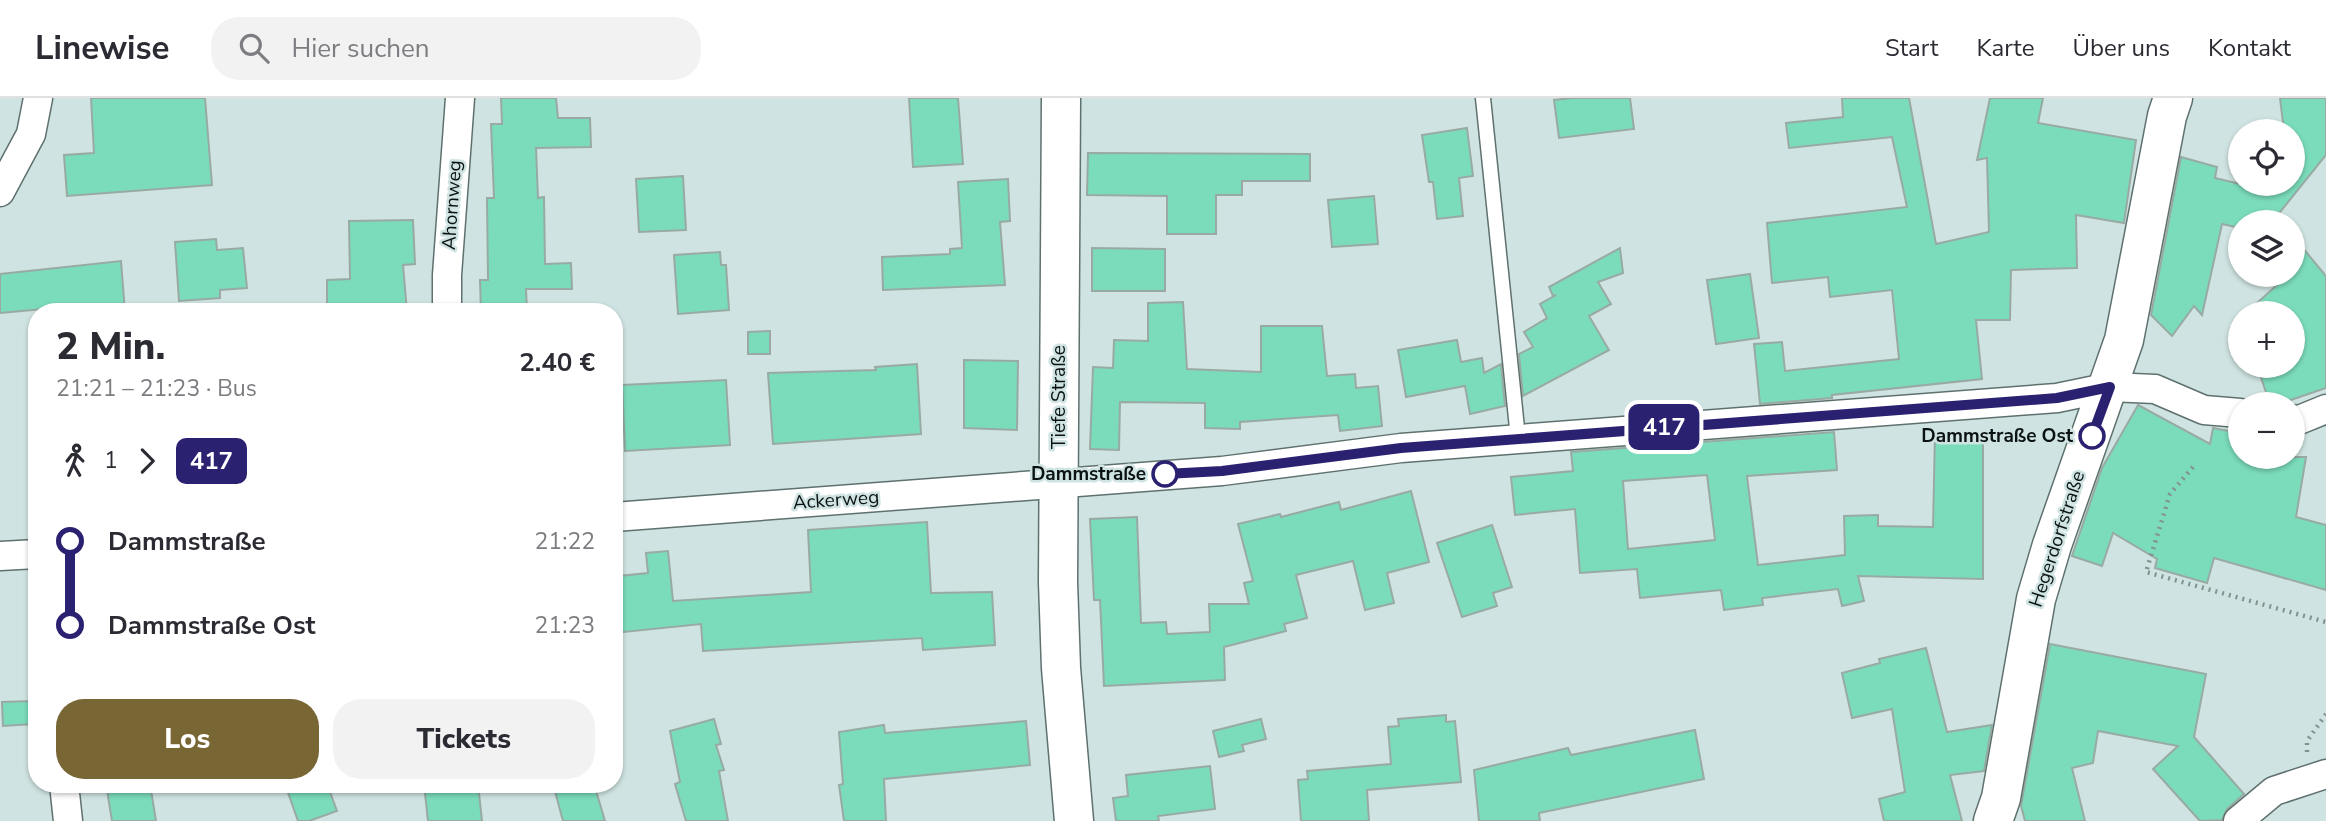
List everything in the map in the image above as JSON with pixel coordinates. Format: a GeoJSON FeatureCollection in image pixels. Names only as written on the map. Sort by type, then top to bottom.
{"type":"FeatureCollection","features":[{"type":"Feature","properties":{"kind":"main road","name":"Tiefe Straße"},"geometry":{"type":"LineString","coordinates":[[1061,98],[1058,482],[1060,668],[1074,821]]}},
{"type":"Feature","properties":{"kind":"main road","name":"Hegerdorfstraße"},"geometry":{"type":"LineString","coordinates":[[1993,821],[2004,785],[2036,599],[2052,544],[2110,387],[2124,340],[2166,116],[2173,98]]}},
{"type":"Feature","properties":{"kind":"street"},"geometry":{"type":"LineString","coordinates":[[0,192],[31,134],[38,98]]}},
{"type":"Feature","properties":{"kind":"street","name":"Ahornweg"},"geometry":{"type":"LineString","coordinates":[[447,303],[460,98]]}},
{"type":"Feature","properties":{"kind":"street"},"geometry":{"type":"LineString","coordinates":[[1058,482],[1222,471],[1401,448],[2057,398],[2110,387],[2155,389],[2204,410],[2228,412]]}},
{"type":"Feature","properties":{"kind":"street"},"geometry":{"type":"LineString","coordinates":[[2305,418],[2326,409]]}},
{"type":"Feature","properties":{"kind":"street","name":"Ackerweg"},"geometry":{"type":"LineString","coordinates":[[623,516],[1058,482]]}},
{"type":"Feature","properties":{"kind":"street"},"geometry":{"type":"LineString","coordinates":[[0,556],[28,554]]}},
{"type":"Feature","properties":{"kind":"street"},"geometry":{"type":"LineString","coordinates":[[2238,821],[2274,791],[2316,778]]}},
{"type":"Feature","properties":{"kind":"street"},"geometry":{"type":"LineString","coordinates":[[65,793],[68,821]]}},
{"type":"Feature","properties":{"kind":"lane"},"geometry":{"type":"LineString","coordinates":[[1483,98],[1518,439]]}},
{"type":"Feature","properties":{"kind":"path"},"geometry":{"type":"LineString","coordinates":[[2193,467],[2170,494],[2146,572],[2326,622]]}},
{"type":"Feature","properties":{"kind":"path"},"geometry":{"type":"LineString","coordinates":[[2316,778],[2307,741],[2326,714]]}},
{"type":"Feature","properties":{"kind":"building"},"geometry":{"type":"Polygon","coordinates":[[[91,98],[205,98],[212,185],[67,196],[64,155],[94,153],[91,98]]]}},
{"type":"Feature","properties":{"kind":"building"},"geometry":{"type":"Polygon","coordinates":[[[501,98],[556,98],[558,118],[590,118],[591,147],[536,148],[538,198],[544,197],[545,264],[571,263],[572,289],[526,289],[527,303],[481,303],[480,280],[488,280],[487,198],[494,198],[491,124],[502,124],[501,98]]]}},
{"type":"Feature","properties":{"kind":"building"},"geometry":{"type":"Polygon","coordinates":[[[909,98],[958,98],[963,164],[913,167],[909,98]]]}},
{"type":"Feature","properties":{"kind":"building"},"geometry":{"type":"Polygon","coordinates":[[[1630,98],[1634,129],[1559,138],[1554,100],[1630,98]]]}},
{"type":"Feature","properties":{"kind":"building"},"geometry":{"type":"Polygon","coordinates":[[[1842,98],[1909,98],[1936,244],[1989,232],[1987,158],[1977,160],[1990,98],[2043,98],[2038,123],[2136,140],[2124,223],[2076,215],[2077,268],[2011,270],[2010,320],[1976,320],[1982,379],[1760,404],[1754,344],[1782,342],[1785,371],[1899,359],[1892,290],[1830,297],[1828,277],[1772,283],[1767,223],[1907,207],[1892,137],[1789,148],[1786,123],[1843,117],[1842,98]]]}},
{"type":"Feature","properties":{"kind":"building"},"geometry":{"type":"Polygon","coordinates":[[[2280,98],[2326,98],[2326,155],[2305,181],[2305,119],[2283,119],[2280,98]]]}},
{"type":"Feature","properties":{"kind":"building"},"geometry":{"type":"Polygon","coordinates":[[[1467,128],[1473,176],[1459,178],[1463,216],[1437,219],[1433,182],[1429,182],[1422,135],[1467,128]]]}},
{"type":"Feature","properties":{"kind":"building"},"geometry":{"type":"Polygon","coordinates":[[[1088,153],[1310,154],[1310,181],[1242,181],[1242,195],[1216,195],[1216,234],[1167,234],[1167,196],[1087,195],[1088,153]]]}},
{"type":"Feature","properties":{"kind":"building"},"geometry":{"type":"Polygon","coordinates":[[[2181,157],[2217,167],[2215,178],[2228,181],[2228,196],[2293,196],[2282,210],[2228,210],[2228,225],[2222,224],[2202,315],[2194,306],[2172,336],[2151,315],[2181,157]]]}},
{"type":"Feature","properties":{"kind":"building"},"geometry":{"type":"Polygon","coordinates":[[[683,176],[686,230],[639,232],[636,179],[683,176]]]}},
{"type":"Feature","properties":{"kind":"building"},"geometry":{"type":"Polygon","coordinates":[[[1008,179],[1010,221],[1000,222],[1005,285],[883,290],[882,257],[950,254],[950,249],[962,248],[958,182],[1008,179]]]}},
{"type":"Feature","properties":{"kind":"building"},"geometry":{"type":"Polygon","coordinates":[[[1374,196],[1378,244],[1332,247],[1328,200],[1374,196]]]}},
{"type":"Feature","properties":{"kind":"building"},"geometry":{"type":"Polygon","coordinates":[[[413,220],[415,264],[403,265],[406,303],[327,303],[327,280],[350,279],[349,221],[413,220]]]}},
{"type":"Feature","properties":{"kind":"building"},"geometry":{"type":"Polygon","coordinates":[[[216,239],[217,250],[243,248],[247,288],[220,290],[220,298],[179,301],[175,242],[216,239]]]}},
{"type":"Feature","properties":{"kind":"building"},"geometry":{"type":"Polygon","coordinates":[[[1092,248],[1165,249],[1165,291],[1092,291],[1092,248]]]}},
{"type":"Feature","properties":{"kind":"building"},"geometry":{"type":"Polygon","coordinates":[[[1620,248],[1623,273],[1598,282],[1611,304],[1589,316],[1609,350],[1523,396],[1519,354],[1533,347],[1524,332],[1547,318],[1540,304],[1556,295],[1553,296],[1549,287],[1620,248]]]}},
{"type":"Feature","properties":{"kind":"building"},"geometry":{"type":"Polygon","coordinates":[[[2305,251],[2326,276],[2326,388],[2305,395],[2305,392],[2266,392],[2261,378],[2305,378],[2305,301],[2259,301],[2275,287],[2305,287],[2305,251]]]}},
{"type":"Feature","properties":{"kind":"building"},"geometry":{"type":"Polygon","coordinates":[[[720,252],[721,265],[726,265],[729,310],[678,314],[674,255],[720,252]]]}},
{"type":"Feature","properties":{"kind":"building"},"geometry":{"type":"Polygon","coordinates":[[[121,261],[124,303],[28,303],[28,310],[0,313],[0,274],[121,261]]]}},
{"type":"Feature","properties":{"kind":"building"},"geometry":{"type":"Polygon","coordinates":[[[1750,274],[1759,338],[1716,344],[1707,280],[1750,274]]]}},
{"type":"Feature","properties":{"kind":"building"},"geometry":{"type":"Polygon","coordinates":[[[1183,302],[1187,369],[1261,372],[1261,326],[1322,326],[1327,376],[1355,374],[1356,388],[1378,386],[1382,426],[1340,431],[1338,415],[1240,422],[1240,429],[1205,428],[1205,403],[1120,402],[1119,450],[1090,449],[1093,367],[1113,368],[1114,340],[1148,341],[1148,303],[1183,302]]]}},
{"type":"Feature","properties":{"kind":"building"},"geometry":{"type":"Polygon","coordinates":[[[770,331],[770,354],[748,354],[748,332],[770,331]]]}},
{"type":"Feature","properties":{"kind":"building"},"geometry":{"type":"Polygon","coordinates":[[[1457,340],[1461,362],[1482,358],[1484,373],[1501,364],[1505,406],[1470,414],[1465,386],[1406,397],[1398,350],[1457,340]]]}},
{"type":"Feature","properties":{"kind":"building"},"geometry":{"type":"Polygon","coordinates":[[[964,360],[1018,361],[1017,430],[964,428],[964,360]]]}},
{"type":"Feature","properties":{"kind":"building"},"geometry":{"type":"Polygon","coordinates":[[[917,364],[921,434],[773,444],[768,373],[876,370],[875,367],[917,364]]]}},
{"type":"Feature","properties":{"kind":"building"},"geometry":{"type":"Polygon","coordinates":[[[726,380],[730,445],[625,451],[623,385],[726,380]]]}},
{"type":"Feature","properties":{"kind":"building"},"geometry":{"type":"Polygon","coordinates":[[[2138,405],[2210,444],[2213,428],[2228,431],[2228,469],[2304,469],[2296,517],[2326,525],[2326,590],[2214,558],[2207,583],[2155,568],[2157,559],[2113,533],[2102,566],[2072,556],[2102,468],[2138,405]]]}},
{"type":"Feature","properties":{"kind":"building"},"geometry":{"type":"Polygon","coordinates":[[[1834,432],[1837,470],[1747,476],[1758,565],[1845,555],[1844,516],[1878,515],[1878,526],[1933,527],[1935,433],[1983,434],[1983,579],[1858,576],[1864,601],[1842,606],[1838,589],[1762,598],[1763,605],[1724,610],[1721,590],[1640,598],[1637,569],[1580,573],[1575,509],[1515,515],[1511,477],[1573,471],[1571,452],[1834,432]],[[1707,475],[1623,481],[1628,549],[1715,540],[1707,475]]]}},
{"type":"Feature","properties":{"kind":"building"},"geometry":{"type":"Polygon","coordinates":[[[1411,491],[1429,562],[1387,573],[1394,603],[1365,610],[1353,561],[1296,575],[1307,618],[1284,624],[1286,631],[1224,647],[1225,680],[1104,686],[1100,600],[1094,600],[1090,519],[1137,517],[1141,623],[1166,622],[1167,634],[1210,632],[1209,604],[1249,604],[1244,583],[1253,581],[1238,524],[1280,514],[1281,517],[1339,502],[1341,510],[1411,491]]]}},
{"type":"Feature","properties":{"kind":"building"},"geometry":{"type":"Polygon","coordinates":[[[927,522],[931,593],[992,592],[995,645],[923,650],[922,638],[703,651],[701,624],[623,632],[623,576],[648,573],[646,553],[668,551],[673,601],[811,592],[808,530],[927,522]]]}},
{"type":"Feature","properties":{"kind":"building"},"geometry":{"type":"Polygon","coordinates":[[[1492,525],[1512,587],[1493,593],[1497,606],[1462,617],[1437,543],[1492,525]]]}},
{"type":"Feature","properties":{"kind":"building"},"geometry":{"type":"Polygon","coordinates":[[[2050,644],[2206,674],[2194,737],[2244,794],[2227,809],[2222,820],[2200,821],[2153,769],[2178,746],[2098,731],[2093,763],[2072,768],[2085,821],[2025,821],[2021,806],[2050,644]]]}},
{"type":"Feature","properties":{"kind":"building"},"geometry":{"type":"Polygon","coordinates":[[[1926,648],[1947,732],[1992,725],[1984,771],[1950,775],[1962,821],[1884,821],[1879,799],[1905,792],[1892,709],[1852,718],[1842,673],[1880,663],[1879,659],[1926,648]]]}},
{"type":"Feature","properties":{"kind":"building"},"geometry":{"type":"Polygon","coordinates":[[[28,701],[28,724],[3,726],[2,702],[28,701]]]}},
{"type":"Feature","properties":{"kind":"building"},"geometry":{"type":"Polygon","coordinates":[[[1446,715],[1446,722],[1455,721],[1461,782],[1367,790],[1369,821],[1301,821],[1298,780],[1308,779],[1307,771],[1391,764],[1388,727],[1399,726],[1398,719],[1446,715]]]}},
{"type":"Feature","properties":{"kind":"building"},"geometry":{"type":"Polygon","coordinates":[[[714,719],[721,744],[716,745],[724,770],[719,771],[728,821],[686,821],[675,784],[680,782],[670,731],[714,719]]]}},
{"type":"Feature","properties":{"kind":"building"},"geometry":{"type":"Polygon","coordinates":[[[1261,719],[1266,739],[1242,745],[1244,751],[1219,757],[1213,731],[1261,719]]]}},
{"type":"Feature","properties":{"kind":"building"},"geometry":{"type":"Polygon","coordinates":[[[1026,721],[1030,765],[884,779],[886,821],[844,821],[839,785],[843,784],[839,732],[884,725],[885,733],[1026,721]]]}},
{"type":"Feature","properties":{"kind":"building"},"geometry":{"type":"Polygon","coordinates":[[[1695,730],[1704,779],[1539,813],[1540,821],[1479,821],[1474,770],[1568,748],[1571,755],[1695,730]]]}},
{"type":"Feature","properties":{"kind":"building"},"geometry":{"type":"Polygon","coordinates":[[[1210,766],[1215,809],[1158,816],[1159,821],[1116,821],[1113,798],[1128,796],[1126,775],[1210,766]]]}},
{"type":"Feature","properties":{"kind":"building"},"geometry":{"type":"Polygon","coordinates":[[[107,793],[151,793],[156,821],[112,821],[107,793]]]}},
{"type":"Feature","properties":{"kind":"building"},"geometry":{"type":"Polygon","coordinates":[[[288,793],[330,793],[337,811],[309,821],[298,821],[288,793]]]}},
{"type":"Feature","properties":{"kind":"building"},"geometry":{"type":"Polygon","coordinates":[[[425,793],[479,793],[482,821],[428,821],[425,793]]]}},
{"type":"Feature","properties":{"kind":"building"},"geometry":{"type":"Polygon","coordinates":[[[555,793],[597,793],[605,821],[563,821],[555,793]]]}},
{"type":"Feature","properties":{"kind":"bus line","name":"417"},"geometry":{"type":"LineString","coordinates":[[1165,474],[1222,471],[1401,448],[2057,398],[2110,387],[2092,436]]}},
{"type":"Feature","properties":{"kind":"place","name":"Dammstraße Ost"},"geometry":{"type":"Point","coordinates":[2092,436]}},
{"type":"Feature","properties":{"kind":"place","name":"Dammstraße"},"geometry":{"type":"Point","coordinates":[1165,474]}}]}
